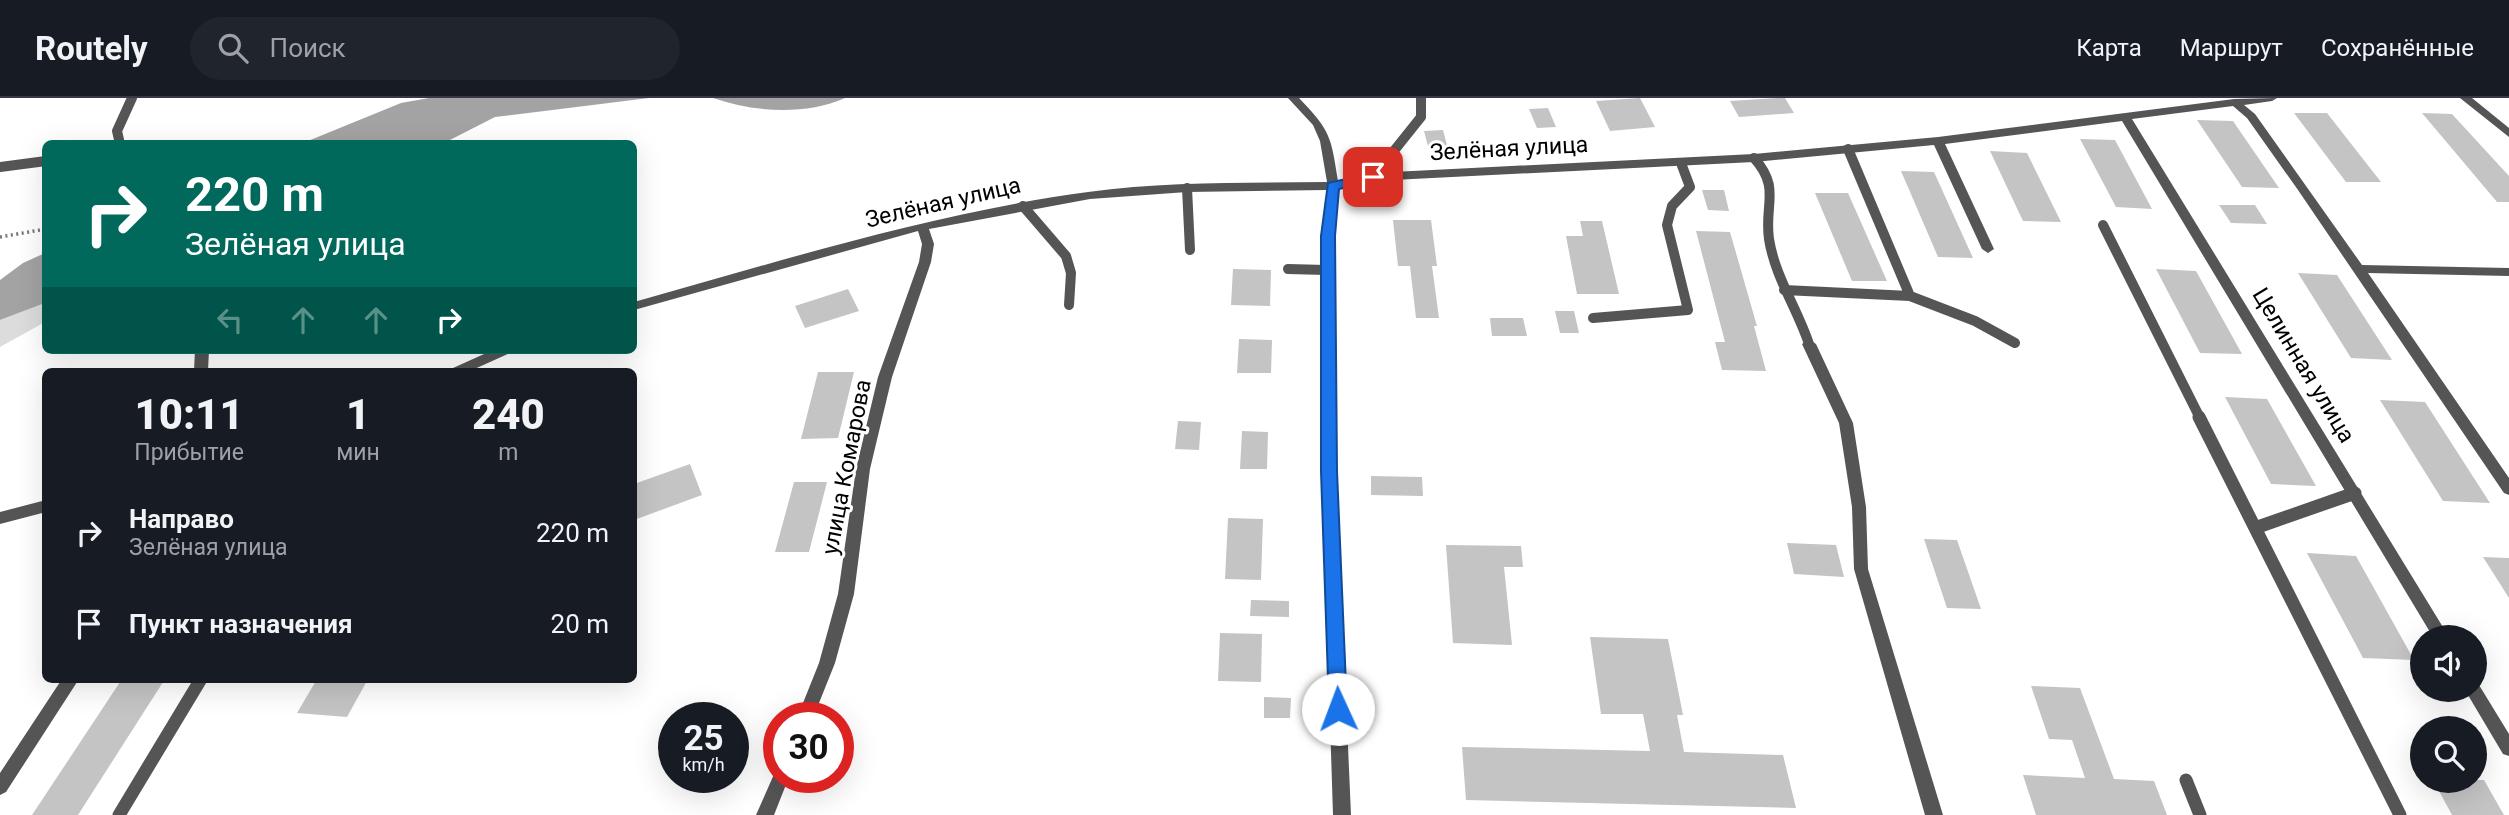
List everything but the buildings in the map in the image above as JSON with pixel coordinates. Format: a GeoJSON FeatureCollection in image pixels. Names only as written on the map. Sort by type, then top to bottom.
{"type":"FeatureCollection","features":[{"type":"Feature","properties":{"kind":"street"},"geometry":{"type":"LineString","coordinates":[[1293,98],[1318,124],[1326,141],[1333,186],[1326,270],[1329,471],[1342,815]]}},
{"type":"Feature","properties":{"kind":"street","name":"Зелёная улица"},"geometry":{"type":"LineString","coordinates":[[637,305],[922,226],[1090,195],[1187,188],[1333,186],[1373,177],[1754,158],[1938,141],[2272,98]]}},
{"type":"Feature","properties":{"kind":"street"},"geometry":{"type":"LineString","coordinates":[[2465,98],[2509,134]]}},
{"type":"Feature","properties":{"kind":"street"},"geometry":{"type":"LineString","coordinates":[[2234,103],[2251,116],[2509,489]]}},
{"type":"Feature","properties":{"kind":"street","name":"Целинная улица"},"geometry":{"type":"LineString","coordinates":[[2126,118],[2434,625]]}},
{"type":"Feature","properties":{"kind":"street"},"geometry":{"type":"LineString","coordinates":[[1938,141],[1988,249]]}},
{"type":"Feature","properties":{"kind":"street","name":"улица Комарова"},"geometry":{"type":"LineString","coordinates":[[812,702],[827,663],[846,594],[863,469],[886,377],[925,262],[928,244],[922,226]]}},
{"type":"Feature","properties":{"kind":"street"},"geometry":{"type":"LineString","coordinates":[[2359,269],[2509,272]]}},
{"type":"Feature","properties":{"kind":"street"},"geometry":{"type":"LineString","coordinates":[[1809,344],[1846,423],[1859,507],[1861,569],[1934,815]]}},
{"type":"Feature","properties":{"kind":"street"},"geometry":{"type":"LineString","coordinates":[[465,368],[496,354]]}},
{"type":"Feature","properties":{"kind":"street"},"geometry":{"type":"LineString","coordinates":[[0,518],[42,507]]}},
{"type":"Feature","properties":{"kind":"street"},"geometry":{"type":"LineString","coordinates":[[0,787],[68,683]]}},
{"type":"Feature","properties":{"kind":"street"},"geometry":{"type":"LineString","coordinates":[[2480,702],[2509,749]]}},
{"type":"Feature","properties":{"kind":"street"},"geometry":{"type":"LineString","coordinates":[[765,815],[774,793]]}},
{"type":"Feature","properties":{"kind":"lane"},"geometry":{"type":"LineString","coordinates":[[119,140],[117,131],[132,98]]}},
{"type":"Feature","properties":{"kind":"lane"},"geometry":{"type":"LineString","coordinates":[[1373,177],[1421,117],[1421,98]]}},
{"type":"Feature","properties":{"kind":"lane"},"geometry":{"type":"LineString","coordinates":[[1847,149],[1910,296]]}},
{"type":"Feature","properties":{"kind":"lane"},"geometry":{"type":"LineString","coordinates":[[1754,158],[1772,179],[1767,216],[1769,238],[1784,290],[1805,330],[1809,344]]}},
{"type":"Feature","properties":{"kind":"lane"},"geometry":{"type":"LineString","coordinates":[[0,167],[42,162]]}},
{"type":"Feature","properties":{"kind":"lane"},"geometry":{"type":"LineString","coordinates":[[1592,318],[1688,310],[1667,225],[1672,206],[1690,187],[1681,163]]}},
{"type":"Feature","properties":{"kind":"lane"},"geometry":{"type":"LineString","coordinates":[[1187,188],[1190,250]]}},
{"type":"Feature","properties":{"kind":"lane"},"geometry":{"type":"LineString","coordinates":[[1023,206],[1066,256],[1071,273],[1069,305]]}},
{"type":"Feature","properties":{"kind":"lane"},"geometry":{"type":"LineString","coordinates":[[2102,225],[2400,815]]}},
{"type":"Feature","properties":{"kind":"lane"},"geometry":{"type":"LineString","coordinates":[[1288,269],[1326,270]]}},
{"type":"Feature","properties":{"kind":"lane"},"geometry":{"type":"LineString","coordinates":[[1784,290],[1910,296],[1975,321],[2015,343]]}},
{"type":"Feature","properties":{"kind":"lane"},"geometry":{"type":"LineString","coordinates":[[2255,528],[2355,493]]}},
{"type":"Feature","properties":{"kind":"lane"},"geometry":{"type":"LineString","coordinates":[[118,815],[199,683]]}},
{"type":"Feature","properties":{"kind":"lane"},"geometry":{"type":"LineString","coordinates":[[2186,780],[2200,815]]}},
{"type":"Feature","properties":{"kind":"path"},"geometry":{"type":"LineString","coordinates":[[0,237],[42,230]]}},
{"type":"Feature","properties":{"kind":"shaded area"},"geometry":{"type":"Polygon","coordinates":[[[429,98],[649,98],[495,117],[450,140],[310,140],[401,103],[429,98]]]}},
{"type":"Feature","properties":{"kind":"shaded area"},"geometry":{"type":"Polygon","coordinates":[[[713,98],[845,98],[813,108],[779,110],[745,106],[713,98]]]}},
{"type":"Feature","properties":{"kind":"shaded area"},"geometry":{"type":"Polygon","coordinates":[[[42,254],[42,304],[0,320],[0,280],[23,263],[42,254]]]}},
{"type":"Feature","properties":{"kind":"shaded area"},"geometry":{"type":"Polygon","coordinates":[[[42,304],[42,324],[0,347],[0,320],[42,304]]]}},
{"type":"Feature","properties":{"kind":"route"},"geometry":{"type":"LineString","coordinates":[[1338,709],[1329,471],[1326,270],[1328,236],[1333,186],[1373,177]]}}]}
